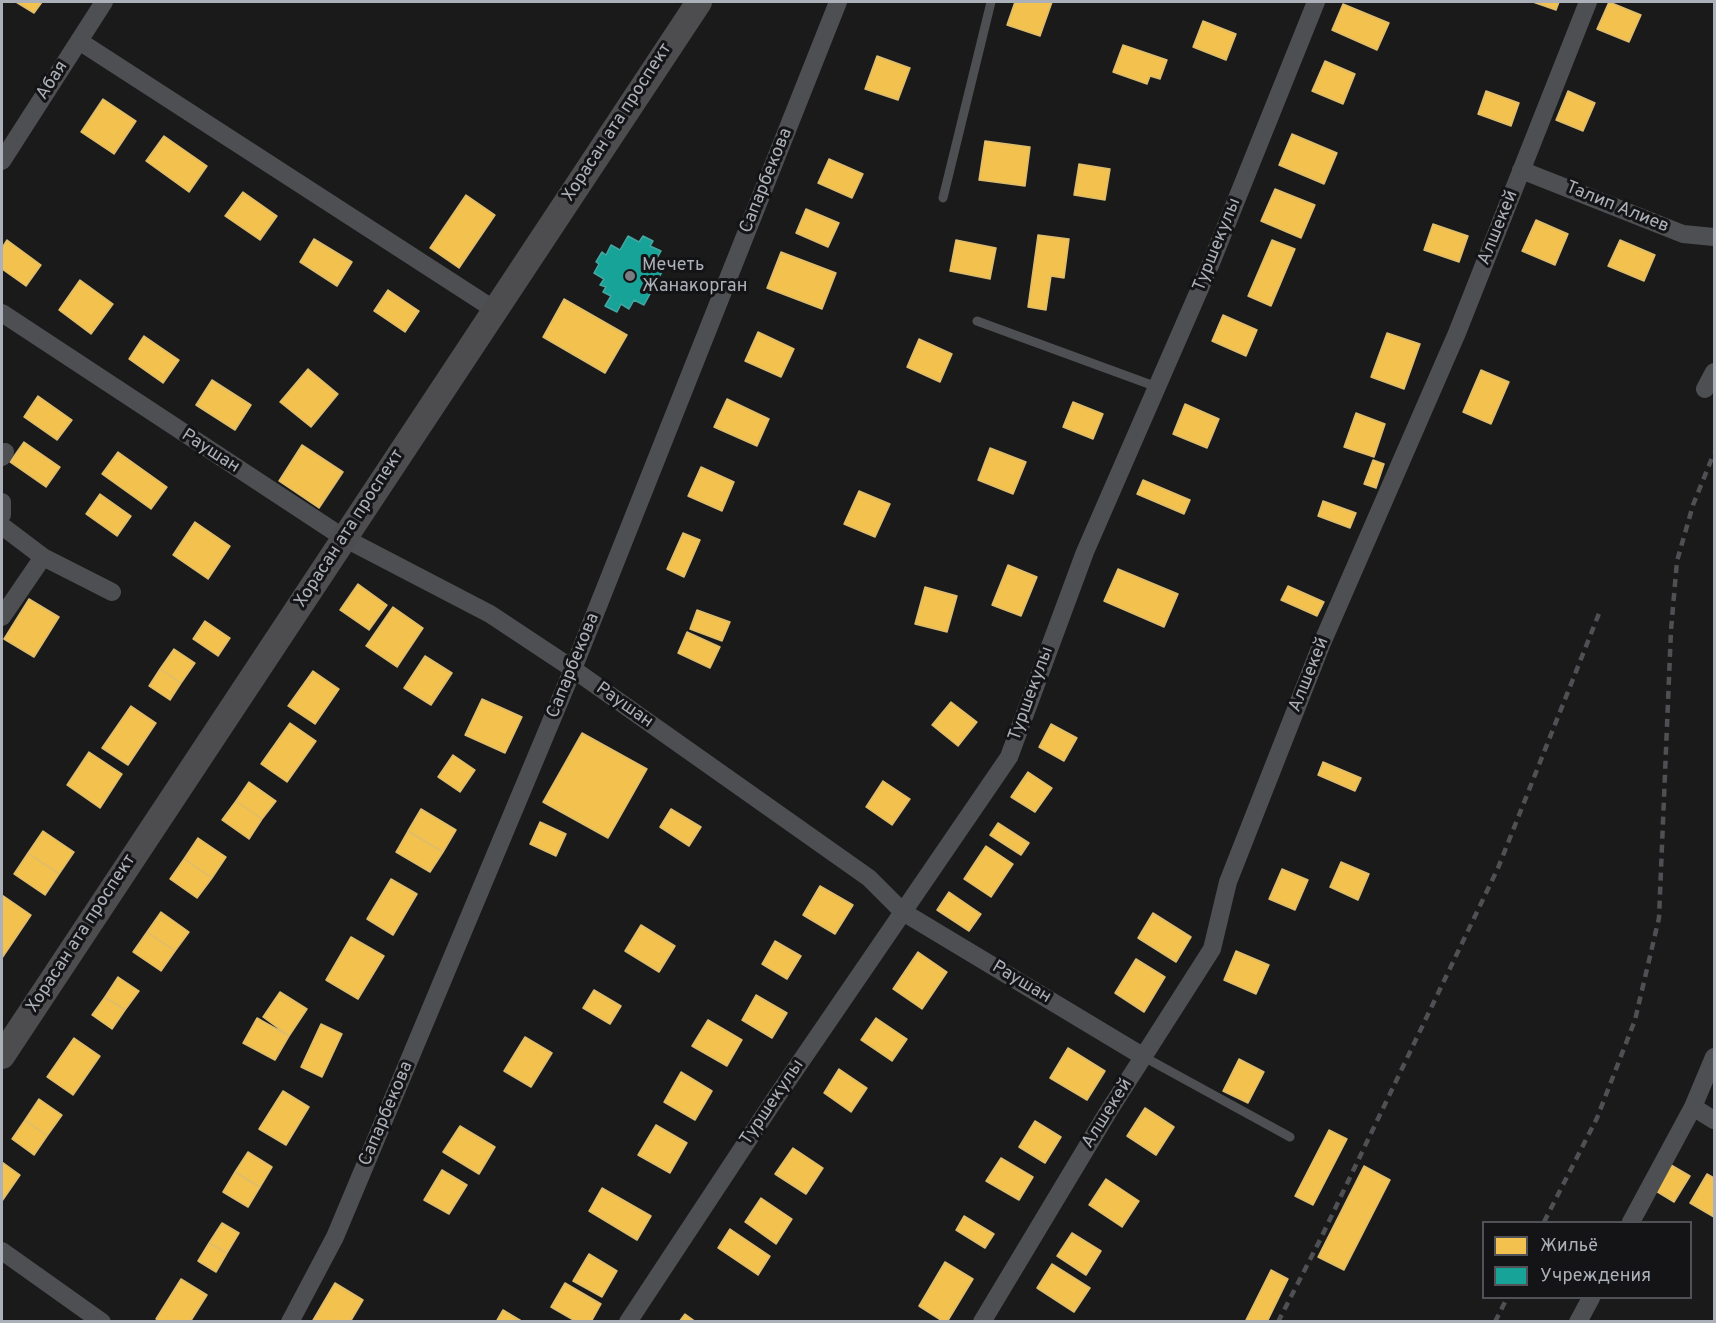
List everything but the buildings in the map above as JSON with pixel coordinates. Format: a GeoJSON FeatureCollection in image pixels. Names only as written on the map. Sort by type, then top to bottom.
{"type":"FeatureCollection","features":[{"type":"Feature","properties":{"kind":"main road","name":"Хорасан ата проспект"},"geometry":{"type":"LineString","coordinates":[[2,1056],[696,2]]}},
{"type":"Feature","properties":{"kind":"street","name":"Абая"},"geometry":{"type":"LineString","coordinates":[[2,161],[104,2]]}},
{"type":"Feature","properties":{"kind":"street","name":"Сапарбекова"},"geometry":{"type":"LineString","coordinates":[[290,1322],[335,1237],[573,669],[838,2]]}},
{"type":"Feature","properties":{"kind":"street","name":"Туршекулы"},"geometry":{"type":"LineString","coordinates":[[628,1322],[775,1099],[1009,757],[1085,552],[1211,264],[1316,2]]}},
{"type":"Feature","properties":{"kind":"street","name":"Алшекей"},"geometry":{"type":"LineString","coordinates":[[982,1322],[1212,949],[1228,882],[1322,643],[1457,333],[1588,2]]}},
{"type":"Feature","properties":{"kind":"street"},"geometry":{"type":"LineString","coordinates":[[79,41],[495,310]]}},
{"type":"Feature","properties":{"kind":"street","name":"Талип Алиев"},"geometry":{"type":"LineString","coordinates":[[1521,170],[1683,234],[1714,237]]}},
{"type":"Feature","properties":{"kind":"street","name":"Раушан"},"geometry":{"type":"LineString","coordinates":[[2,313],[344,538],[490,614],[573,669],[869,878],[903,912],[1144,1057]]}},
{"type":"Feature","properties":{"kind":"street"},"geometry":{"type":"LineString","coordinates":[[1705,390],[1714,372]]}},
{"type":"Feature","properties":{"kind":"street"},"geometry":{"type":"LineString","coordinates":[[2,502],[2,515]]}},
{"type":"Feature","properties":{"kind":"street"},"geometry":{"type":"LineString","coordinates":[[2,525],[43,557],[112,592]]}},
{"type":"Feature","properties":{"kind":"street"},"geometry":{"type":"LineString","coordinates":[[2,617],[43,557]]}},
{"type":"Feature","properties":{"kind":"street"},"geometry":{"type":"LineString","coordinates":[[1632,1221],[1693,1107],[1714,1057]]}},
{"type":"Feature","properties":{"kind":"street"},"geometry":{"type":"LineString","coordinates":[[1693,1107],[1714,1120]]}},
{"type":"Feature","properties":{"kind":"street"},"geometry":{"type":"LineString","coordinates":[[2,1251],[102,1322]]}},
{"type":"Feature","properties":{"kind":"street"},"geometry":{"type":"LineString","coordinates":[[1578,1322],[1590,1299]]}},
{"type":"Feature","properties":{"kind":"lane"},"geometry":{"type":"LineString","coordinates":[[943,198],[991,2]]}},
{"type":"Feature","properties":{"kind":"lane"},"geometry":{"type":"LineString","coordinates":[[977,321],[1157,387]]}},
{"type":"Feature","properties":{"kind":"lane"},"geometry":{"type":"LineString","coordinates":[[1144,1057],[1290,1137]]}},
{"type":"Feature","properties":{"kind":"railway"},"geometry":{"type":"LineString","coordinates":[[1545,1221],[1597,1118],[1635,1020],[1659,918],[1671,630],[1677,561],[1693,505],[1714,453]]}},
{"type":"Feature","properties":{"kind":"railway"},"geometry":{"type":"LineString","coordinates":[[1278,1322],[1320,1240],[1498,868],[1600,611]]}},
{"type":"Feature","properties":{"kind":"railway"},"geometry":{"type":"LineString","coordinates":[[1495,1322],[1506,1299]]}},
{"type":"Feature","properties":{"kind":"place","name":"Мечеть Жанакорган"},"geometry":{"type":"Point","coordinates":[630,276]}}]}
